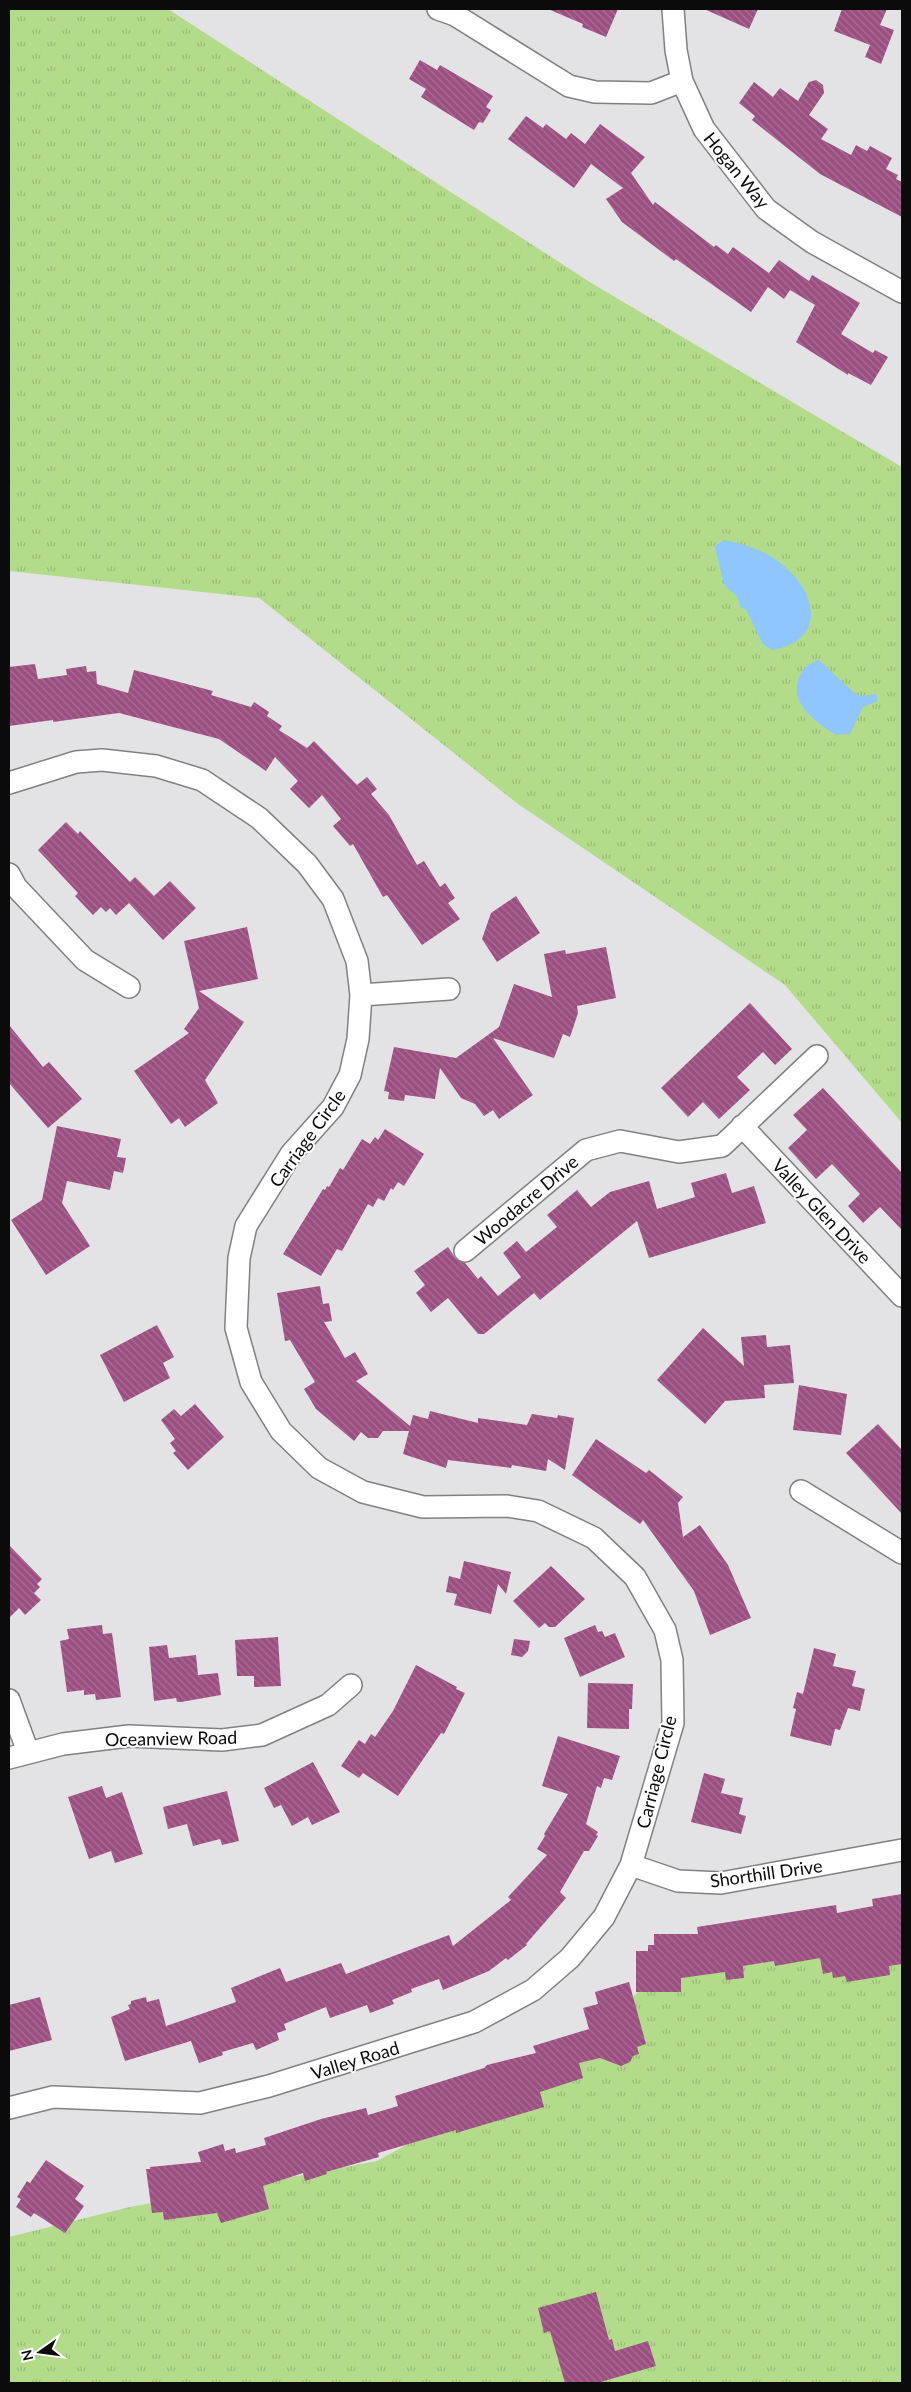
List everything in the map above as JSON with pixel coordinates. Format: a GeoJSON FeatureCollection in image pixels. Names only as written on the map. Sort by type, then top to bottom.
{"type":"FeatureCollection","features":[{"type":"Feature","properties":{"kind":"street"},"geometry":{"type":"LineString","coordinates":[[438,9],[454,15],[569,86],[595,92],[651,93],[682,81]]}},
{"type":"Feature","properties":{"kind":"street","name":"Hogan Way"},"geometry":{"type":"LineString","coordinates":[[673,9],[676,50],[682,81],[704,129],[766,209],[812,242],[902,292]]}},
{"type":"Feature","properties":{"kind":"street","name":"Carriage Circle"},"geometry":{"type":"LineString","coordinates":[[9,783],[76,762],[102,760],[156,766],[202,780],[259,818],[307,864],[333,898],[357,961],[361,995],[358,1039],[350,1075],[333,1107],[291,1154],[246,1226],[239,1258],[236,1328],[251,1382],[281,1431],[320,1468],[363,1492],[423,1507],[507,1506],[538,1511],[594,1538],[635,1577],[665,1630],[672,1660],[673,1723],[631,1865]]}},
{"type":"Feature","properties":{"kind":"street"},"geometry":{"type":"LineString","coordinates":[[9,874],[16,887],[85,960],[129,986]]}},
{"type":"Feature","properties":{"kind":"street"},"geometry":{"type":"LineString","coordinates":[[361,995],[449,989]]}},
{"type":"Feature","properties":{"kind":"street","name":"Woodacre Drive"},"geometry":{"type":"LineString","coordinates":[[465,1251],[586,1150],[620,1142],[679,1152],[722,1146],[817,1056]]}},
{"type":"Feature","properties":{"kind":"street","name":"Valley Glen Drive"},"geometry":{"type":"LineString","coordinates":[[742,1126],[902,1296]]}},
{"type":"Feature","properties":{"kind":"street"},"geometry":{"type":"LineString","coordinates":[[801,1491],[902,1553]]}},
{"type":"Feature","properties":{"kind":"street","name":"Oceanview Road"},"geometry":{"type":"LineString","coordinates":[[18,1755],[63,1744],[129,1736],[222,1740],[262,1735],[328,1705],[351,1685]]}},
{"type":"Feature","properties":{"kind":"street"},"geometry":{"type":"LineString","coordinates":[[9,1700],[18,1755]]}},
{"type":"Feature","properties":{"kind":"street","name":"Shorthill Drive"},"geometry":{"type":"LineString","coordinates":[[631,1865],[678,1881],[722,1883],[902,1850]]}},
{"type":"Feature","properties":{"kind":"street","name":"Valley Road"},"geometry":{"type":"LineString","coordinates":[[9,2108],[52,2097],[200,2104],[269,2086],[474,2022],[533,1990],[570,1958],[604,1917],[631,1865]]}},
{"type":"Feature","properties":{"kind":"green space"},"geometry":{"type":"Polygon","coordinates":[[[9,9],[168,9],[593,284],[902,467],[902,1123],[785,985],[518,804],[259,598],[9,571],[9,9]]]}},
{"type":"Feature","properties":{"kind":"green space"},"geometry":{"type":"Polygon","coordinates":[[[902,1931],[902,2383],[9,2383],[9,2237],[130,2207],[377,2161],[557,2062],[657,1976],[816,1944],[902,1931]]]}},
{"type":"Feature","properties":{"kind":"water"},"geometry":{"type":"Polygon","coordinates":[[[724,540],[763,552],[784,566],[796,578],[810,603],[811,616],[808,628],[801,638],[788,645],[771,650],[762,643],[746,609],[741,608],[737,596],[726,587],[723,581],[715,546],[724,540]]]}},
{"type":"Feature","properties":{"kind":"water"},"geometry":{"type":"Polygon","coordinates":[[[819,660],[852,691],[860,696],[876,694],[878,701],[863,707],[850,734],[836,735],[826,729],[808,713],[798,697],[797,684],[802,672],[812,663],[819,660]]]}},
{"type":"Feature","properties":{"kind":"building"},"geometry":{"type":"Polygon","coordinates":[[[548,9],[618,9],[606,37],[582,27],[583,24],[548,9]]]}},
{"type":"Feature","properties":{"kind":"building"},"geometry":{"type":"Polygon","coordinates":[[[704,9],[758,9],[749,29],[704,9]]]}},
{"type":"Feature","properties":{"kind":"building"},"geometry":{"type":"Polygon","coordinates":[[[842,9],[887,9],[880,25],[894,30],[881,64],[865,57],[870,45],[834,31],[842,9]]]}},
{"type":"Feature","properties":{"kind":"building"},"geometry":{"type":"Polygon","coordinates":[[[420,60],[437,70],[440,65],[493,96],[486,107],[491,110],[483,123],[479,122],[474,130],[421,97],[426,89],[409,79],[420,60]]]}},
{"type":"Feature","properties":{"kind":"building"},"geometry":{"type":"Polygon","coordinates":[[[816,80],[823,85],[824,93],[809,115],[828,129],[821,139],[851,155],[856,145],[867,151],[870,146],[892,158],[886,169],[898,175],[896,179],[902,182],[902,217],[820,174],[752,120],[755,116],[739,103],[754,82],[773,97],[780,88],[798,101],[809,82],[816,80]]]}},
{"type":"Feature","properties":{"kind":"building"},"geometry":{"type":"Polygon","coordinates":[[[526,116],[543,128],[546,124],[566,139],[571,133],[585,144],[600,124],[645,157],[631,173],[653,205],[655,202],[714,247],[716,245],[728,254],[733,247],[769,273],[779,260],[809,281],[812,275],[860,303],[841,334],[873,353],[875,350],[888,357],[871,385],[848,373],[848,375],[796,342],[815,305],[790,290],[784,299],[768,287],[751,312],[676,259],[674,261],[622,222],[606,199],[623,188],[591,164],[574,188],[508,139],[526,116]]]}},
{"type":"Feature","properties":{"kind":"building"},"geometry":{"type":"Polygon","coordinates":[[[35,664],[38,679],[67,675],[66,669],[86,666],[87,672],[96,671],[97,684],[128,693],[134,670],[213,691],[211,695],[251,707],[254,702],[269,712],[267,716],[282,726],[279,730],[307,748],[314,741],[357,785],[367,777],[377,789],[371,794],[389,815],[417,865],[424,861],[440,887],[445,883],[455,898],[448,903],[460,919],[422,945],[387,895],[383,897],[353,844],[350,846],[333,826],[341,819],[322,795],[309,808],[290,789],[298,781],[275,757],[266,771],[219,739],[119,713],[9,726],[9,667],[35,664]]]}},
{"type":"Feature","properties":{"kind":"building"},"geometry":{"type":"Polygon","coordinates":[[[66,822],[78,834],[80,831],[130,882],[135,877],[154,896],[170,881],[196,908],[163,940],[129,903],[116,915],[110,908],[106,912],[101,907],[93,915],[75,896],[78,893],[38,850],[66,822]]]}},
{"type":"Feature","properties":{"kind":"building"},"geometry":{"type":"Polygon","coordinates":[[[516,896],[540,933],[497,962],[482,939],[491,913],[516,896]]]}},
{"type":"Feature","properties":{"kind":"building"},"geometry":{"type":"Polygon","coordinates":[[[247,927],[258,979],[199,991],[244,1022],[205,1080],[218,1103],[185,1127],[179,1118],[171,1124],[134,1071],[189,1033],[184,1029],[199,1008],[184,941],[247,927]]]}},
{"type":"Feature","properties":{"kind":"building"},"geometry":{"type":"Polygon","coordinates":[[[606,947],[616,998],[577,1006],[578,1013],[570,1037],[563,1034],[554,1058],[493,1038],[533,1095],[499,1119],[493,1110],[484,1116],[475,1104],[461,1098],[440,1068],[435,1099],[405,1095],[404,1101],[388,1099],[389,1092],[384,1091],[394,1047],[456,1058],[499,1027],[514,984],[552,997],[544,954],[565,950],[566,954],[606,947]]]}},
{"type":"Feature","properties":{"kind":"building"},"geometry":{"type":"Polygon","coordinates":[[[750,1003],[792,1049],[775,1065],[763,1052],[737,1077],[750,1090],[719,1119],[703,1102],[688,1117],[661,1088],[750,1003]]]}},
{"type":"Feature","properties":{"kind":"building"},"geometry":{"type":"Polygon","coordinates":[[[9,1025],[43,1067],[49,1062],[82,1099],[48,1128],[9,1083],[9,1025]]]}},
{"type":"Feature","properties":{"kind":"building"},"geometry":{"type":"Polygon","coordinates":[[[823,1088],[902,1173],[902,1230],[880,1207],[863,1223],[848,1206],[860,1194],[832,1164],[816,1179],[788,1148],[807,1130],[793,1115],[823,1088]]]}},
{"type":"Feature","properties":{"kind":"building"},"geometry":{"type":"Polygon","coordinates":[[[57,1126],[121,1139],[117,1157],[126,1158],[123,1173],[114,1171],[110,1190],[67,1181],[62,1203],[90,1246],[46,1275],[11,1220],[42,1200],[57,1126]]]}},
{"type":"Feature","properties":{"kind":"building"},"geometry":{"type":"Polygon","coordinates":[[[385,1129],[424,1154],[404,1186],[398,1182],[393,1190],[391,1188],[384,1201],[378,1198],[373,1207],[368,1204],[342,1251],[337,1249],[321,1276],[283,1254],[323,1189],[325,1190],[327,1186],[329,1187],[340,1168],[343,1170],[362,1139],[370,1144],[375,1137],[378,1140],[385,1129]]]}},
{"type":"Feature","properties":{"kind":"building"},"geometry":{"type":"Polygon","coordinates":[[[726,1173],[732,1193],[754,1186],[766,1223],[649,1258],[637,1221],[540,1300],[534,1293],[484,1334],[478,1334],[448,1298],[431,1312],[416,1293],[425,1285],[414,1271],[448,1247],[456,1259],[465,1263],[478,1279],[481,1276],[498,1296],[521,1277],[503,1253],[517,1241],[526,1252],[557,1227],[547,1215],[577,1190],[591,1207],[610,1192],[649,1181],[657,1209],[695,1197],[691,1183],[726,1173]]]}},
{"type":"Feature","properties":{"kind":"building"},"geometry":{"type":"Polygon","coordinates":[[[320,1286],[323,1304],[329,1303],[332,1321],[324,1322],[345,1358],[355,1352],[368,1374],[356,1381],[410,1426],[413,1415],[428,1419],[430,1411],[478,1423],[478,1418],[527,1425],[532,1414],[557,1418],[558,1415],[574,1418],[565,1470],[548,1459],[546,1471],[512,1465],[511,1468],[448,1460],[446,1468],[403,1454],[409,1431],[383,1431],[378,1438],[368,1438],[361,1432],[354,1441],[316,1409],[304,1389],[315,1382],[290,1340],[285,1341],[277,1293],[320,1286]]]}},
{"type":"Feature","properties":{"kind":"building"},"geometry":{"type":"Polygon","coordinates":[[[157,1325],[174,1357],[163,1363],[170,1378],[124,1402],[100,1355],[157,1325]]]}},
{"type":"Feature","properties":{"kind":"building"},"geometry":{"type":"Polygon","coordinates":[[[703,1328],[744,1366],[741,1337],[766,1335],[767,1347],[790,1345],[794,1383],[764,1385],[765,1398],[725,1401],[705,1424],[657,1380],[703,1328]]]}},
{"type":"Feature","properties":{"kind":"building"},"geometry":{"type":"Polygon","coordinates":[[[799,1385],[847,1394],[841,1435],[793,1430],[799,1385]]]}},
{"type":"Feature","properties":{"kind":"building"},"geometry":{"type":"Polygon","coordinates":[[[195,1404],[224,1437],[188,1470],[173,1453],[176,1451],[170,1443],[175,1439],[161,1420],[174,1409],[181,1416],[195,1404]]]}},
{"type":"Feature","properties":{"kind":"building"},"geometry":{"type":"Polygon","coordinates":[[[878,1424],[902,1450],[902,1514],[846,1453],[878,1424]]]}},
{"type":"Feature","properties":{"kind":"building"},"geometry":{"type":"Polygon","coordinates":[[[596,1439],[646,1473],[649,1470],[683,1497],[678,1503],[683,1537],[700,1525],[728,1565],[751,1618],[710,1635],[694,1591],[643,1520],[640,1524],[572,1475],[596,1439]]]}},
{"type":"Feature","properties":{"kind":"building"},"geometry":{"type":"Polygon","coordinates":[[[9,1545],[42,1579],[37,1584],[40,1587],[34,1593],[41,1600],[25,1615],[19,1608],[9,1618],[9,1545]]]}},
{"type":"Feature","properties":{"kind":"building"},"geometry":{"type":"Polygon","coordinates":[[[464,1561],[511,1572],[506,1594],[498,1584],[491,1614],[454,1605],[457,1594],[446,1592],[449,1576],[460,1579],[464,1561]]]}},
{"type":"Feature","properties":{"kind":"building"},"geometry":{"type":"Polygon","coordinates":[[[551,1566],[585,1599],[555,1627],[549,1627],[545,1623],[539,1628],[513,1601],[551,1566]]]}},
{"type":"Feature","properties":{"kind":"building"},"geometry":{"type":"Polygon","coordinates":[[[102,1625],[103,1634],[112,1633],[121,1697],[96,1700],[95,1694],[84,1695],[84,1690],[67,1692],[60,1641],[69,1639],[67,1629],[102,1625]]]}},
{"type":"Feature","properties":{"kind":"building"},"geometry":{"type":"Polygon","coordinates":[[[595,1625],[598,1632],[602,1631],[605,1637],[615,1633],[625,1657],[580,1677],[564,1638],[595,1625]]]}},
{"type":"Feature","properties":{"kind":"building"},"geometry":{"type":"Polygon","coordinates":[[[278,1637],[281,1686],[254,1687],[254,1676],[237,1676],[235,1640],[278,1637]]]}},
{"type":"Feature","properties":{"kind":"building"},"geometry":{"type":"Polygon","coordinates":[[[514,1639],[530,1641],[528,1651],[522,1657],[511,1655],[514,1639]]]}},
{"type":"Feature","properties":{"kind":"building"},"geometry":{"type":"Polygon","coordinates":[[[167,1645],[169,1658],[196,1655],[198,1675],[218,1673],[221,1695],[181,1702],[177,1702],[176,1698],[154,1701],[149,1647],[167,1645]]]}},
{"type":"Feature","properties":{"kind":"building"},"geometry":{"type":"Polygon","coordinates":[[[814,1648],[836,1654],[833,1666],[856,1671],[852,1686],[865,1689],[860,1711],[848,1708],[840,1730],[835,1729],[831,1746],[790,1736],[796,1709],[793,1708],[797,1692],[803,1694],[814,1648]]]}},
{"type":"Feature","properties":{"kind":"building"},"geometry":{"type":"Polygon","coordinates":[[[416,1665],[465,1693],[444,1734],[441,1733],[398,1796],[363,1773],[359,1778],[341,1766],[359,1740],[365,1744],[371,1734],[375,1737],[393,1711],[416,1665]]]}},
{"type":"Feature","properties":{"kind":"building"},"geometry":{"type":"Polygon","coordinates":[[[588,1683],[633,1684],[632,1709],[629,1709],[629,1729],[587,1728],[588,1683]]]}},
{"type":"Feature","properties":{"kind":"building"},"geometry":{"type":"Polygon","coordinates":[[[558,1736],[620,1756],[612,1780],[604,1778],[601,1788],[597,1786],[586,1824],[598,1832],[596,1835],[598,1836],[589,1851],[584,1851],[560,1892],[566,1898],[527,1945],[508,1960],[506,1958],[489,1971],[443,1990],[439,1979],[411,1989],[412,1992],[392,2000],[394,2004],[370,2013],[367,2005],[330,2018],[326,2007],[284,2024],[286,2030],[277,2033],[279,2040],[256,2050],[253,2043],[222,2052],[223,2055],[199,2063],[191,2041],[125,2061],[111,2017],[130,2009],[128,2005],[131,2004],[131,2001],[146,1997],[147,2002],[159,1999],[166,2026],[236,2002],[231,1988],[280,1968],[286,1982],[341,1963],[346,1974],[449,1935],[453,1946],[511,1900],[508,1897],[547,1855],[537,1849],[568,1794],[542,1786],[558,1736]]]}},
{"type":"Feature","properties":{"kind":"building"},"geometry":{"type":"Polygon","coordinates":[[[313,1762],[340,1812],[312,1825],[308,1817],[292,1826],[281,1805],[274,1808],[264,1788],[313,1762]]]}},
{"type":"Feature","properties":{"kind":"building"},"geometry":{"type":"Polygon","coordinates":[[[704,1773],[725,1779],[721,1793],[743,1798],[739,1814],[746,1816],[741,1834],[691,1822],[704,1773]]]}},
{"type":"Feature","properties":{"kind":"building"},"geometry":{"type":"Polygon","coordinates":[[[102,1786],[106,1798],[122,1792],[143,1854],[115,1863],[111,1851],[89,1859],[68,1797],[102,1786]]]}},
{"type":"Feature","properties":{"kind":"building"},"geometry":{"type":"Polygon","coordinates":[[[227,1791],[239,1841],[222,1845],[220,1839],[193,1846],[187,1824],[168,1829],[163,1807],[227,1791]]]}},
{"type":"Feature","properties":{"kind":"building"},"geometry":{"type":"Polygon","coordinates":[[[902,1894],[902,1964],[889,1966],[890,1975],[847,1982],[845,1976],[833,1978],[832,1972],[823,1974],[820,1958],[775,1966],[774,1961],[743,1966],[744,1978],[726,1980],[725,1972],[681,1978],[681,1992],[636,1992],[636,1951],[648,1951],[648,1945],[654,1945],[654,1934],[698,1934],[697,1927],[836,1905],[837,1913],[873,1906],[872,1899],[902,1894]]]}},
{"type":"Feature","properties":{"kind":"building"},"geometry":{"type":"Polygon","coordinates":[[[629,1982],[646,2044],[637,2047],[639,2054],[633,2056],[630,2062],[621,2066],[600,2058],[579,2063],[583,2078],[540,2092],[544,2107],[456,2133],[456,2130],[378,2153],[379,2157],[326,2172],[327,2174],[305,2181],[303,2173],[263,2186],[269,2209],[221,2223],[217,2213],[164,2220],[163,2212],[152,2213],[146,2169],[150,2169],[150,2167],[201,2162],[198,2152],[223,2144],[225,2151],[235,2148],[236,2153],[266,2145],[264,2138],[321,2119],[366,2108],[368,2115],[398,2106],[395,2096],[484,2068],[487,2065],[536,2053],[533,2046],[589,2029],[583,2008],[598,2004],[595,1992],[629,1982]]]}},
{"type":"Feature","properties":{"kind":"building"},"geometry":{"type":"Polygon","coordinates":[[[40,1997],[52,2040],[9,2051],[9,2005],[40,1997]]]}},
{"type":"Feature","properties":{"kind":"building"},"geometry":{"type":"Polygon","coordinates":[[[46,2160],[84,2186],[75,2199],[84,2206],[65,2233],[34,2213],[31,2217],[16,2207],[21,2199],[17,2197],[27,2181],[30,2183],[46,2160]]]}},
{"type":"Feature","properties":{"kind":"building"},"geometry":{"type":"Polygon","coordinates":[[[596,2292],[609,2340],[612,2339],[615,2351],[648,2341],[656,2366],[597,2383],[565,2383],[550,2331],[544,2333],[538,2308],[596,2292]]]}}]}
